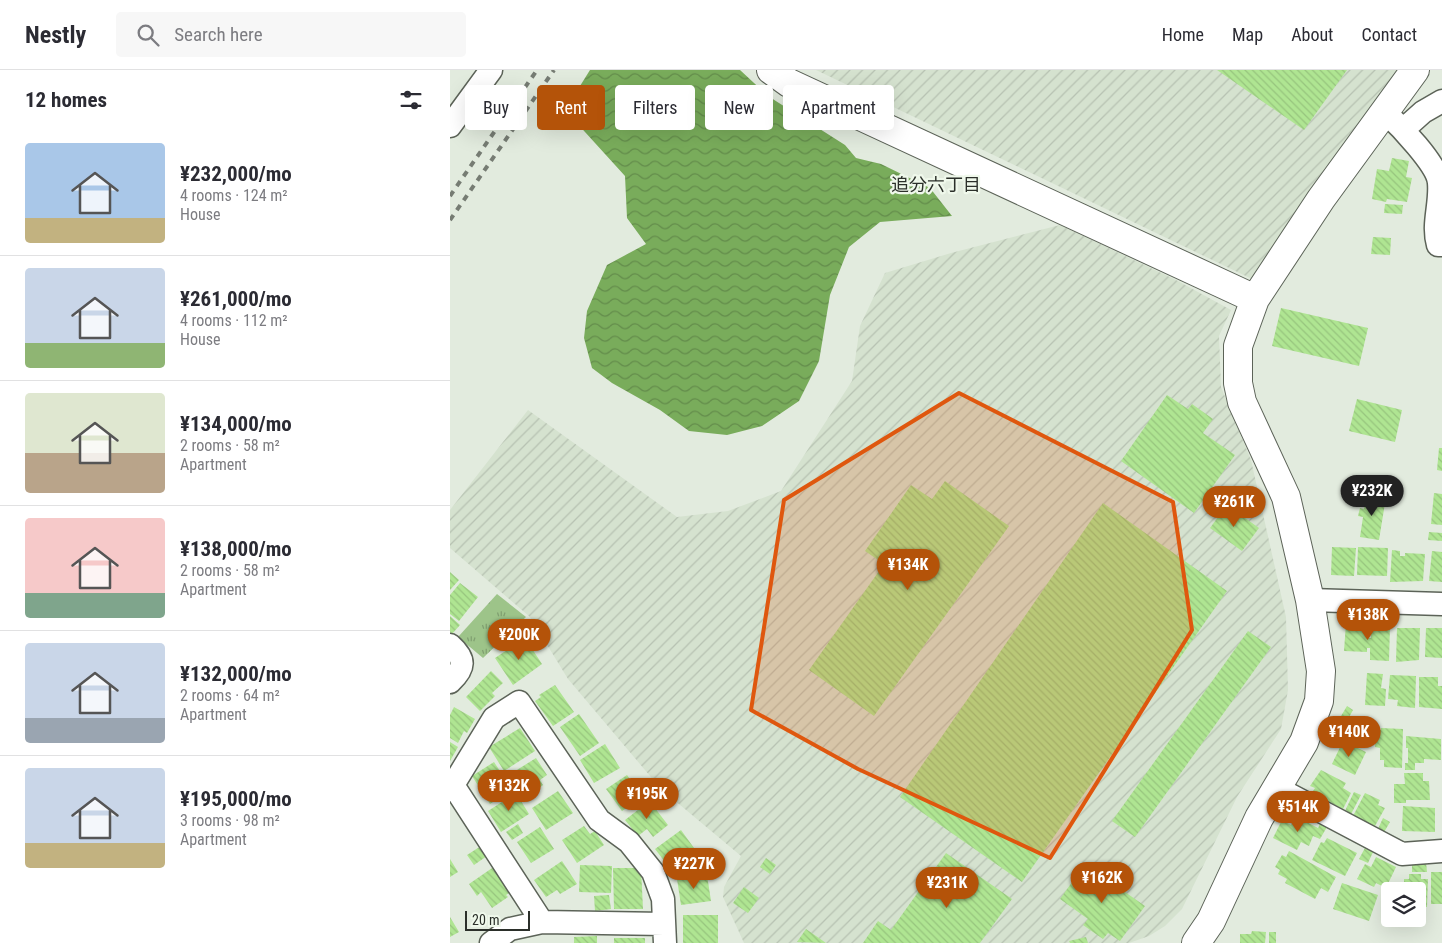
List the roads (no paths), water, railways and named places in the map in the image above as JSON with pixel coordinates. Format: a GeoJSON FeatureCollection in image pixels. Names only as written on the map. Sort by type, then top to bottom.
{"type":"FeatureCollection","features":[{"type":"Feature","properties":{"kind":"street"},"geometry":{"type":"LineString","coordinates":[[450,126],[491,70]]}},
{"type":"Feature","properties":{"kind":"street"},"geometry":{"type":"LineString","coordinates":[[771,70],[789,83],[1255,299]]}},
{"type":"Feature","properties":{"kind":"street"},"geometry":{"type":"LineString","coordinates":[[1196,943],[1211,921],[1249,837],[1304,742],[1319,701],[1321,657],[1310,600],[1286,497],[1242,402],[1238,383],[1238,346],[1255,299],[1321,199],[1394,121],[1414,70]]}},
{"type":"Feature","properties":{"kind":"street"},"geometry":{"type":"LineString","coordinates":[[1394,121],[1423,112],[1442,101]]}},
{"type":"Feature","properties":{"kind":"street"},"geometry":{"type":"LineString","coordinates":[[1394,121],[1432,166],[1439,182],[1434,233],[1438,245],[1442,245]]}},
{"type":"Feature","properties":{"kind":"street"},"geometry":{"type":"LineString","coordinates":[[1310,600],[1442,604]]}},
{"type":"Feature","properties":{"kind":"street"},"geometry":{"type":"LineString","coordinates":[[450,646],[460,654],[462,665],[450,682]]}},
{"type":"Feature","properties":{"kind":"street"},"geometry":{"type":"LineString","coordinates":[[491,943],[510,929],[542,922],[665,934],[662,899],[653,872],[629,842],[599,820],[519,702],[494,718],[451,788],[542,922]]}},
{"type":"Feature","properties":{"kind":"street"},"geometry":{"type":"LineString","coordinates":[[1277,788],[1402,854],[1442,851]]}},
{"type":"Feature","properties":{"kind":"water"},"geometry":{"type":"Polygon","coordinates":[[[590,70],[740,70],[756,85],[705,85],[705,130],[773,130],[773,99],[783,106],[783,130],[821,130],[845,145],[856,158],[881,164],[930,188],[952,216],[880,222],[849,247],[830,295],[819,361],[799,401],[762,426],[727,435],[689,431],[660,410],[612,383],[592,368],[584,338],[587,311],[607,265],[646,244],[627,218],[625,176],[583,130],[605,130],[605,85],[581,85],[590,70]]]}},
{"type":"Feature","properties":{"kind":"railway"},"geometry":{"type":"LineString","coordinates":[[450,196],[537,70]]}},
{"type":"Feature","properties":{"kind":"railway"},"geometry":{"type":"LineString","coordinates":[[450,220],[554,70]]}},
{"type":"Feature","properties":{"kind":"district","name":"追分六丁目"},"geometry":{"type":"Point","coordinates":[936,185]}}]}
